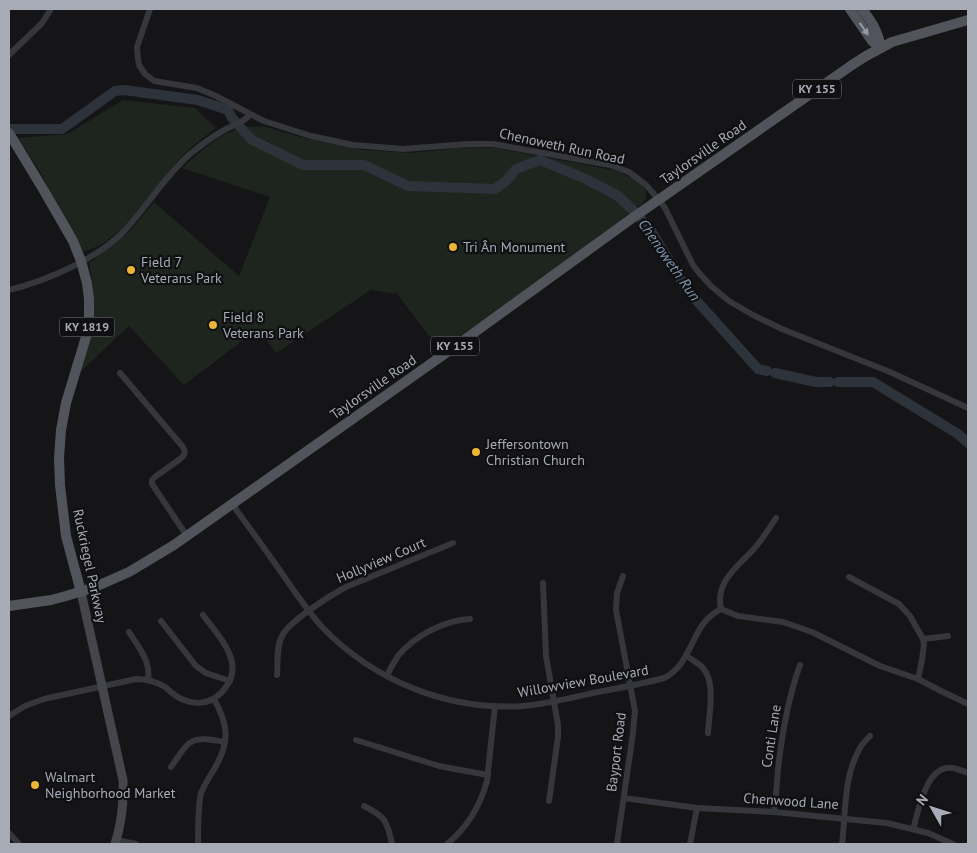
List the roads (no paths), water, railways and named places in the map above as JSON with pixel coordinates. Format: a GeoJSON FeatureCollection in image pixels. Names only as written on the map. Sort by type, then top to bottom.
{"type":"FeatureCollection","features":[{"type":"Feature","properties":{"kind":"main road"},"geometry":{"type":"LineString","coordinates":[[850,9],[872,41],[880,48]]}},
{"type":"Feature","properties":{"kind":"main road"},"geometry":{"type":"LineString","coordinates":[[862,9],[876,29],[880,48]]}},
{"type":"Feature","properties":{"kind":"main road","name":"Taylorsville Road"},"geometry":{"type":"LineString","coordinates":[[9,606],[44,601],[81,592],[112,580],[151,560],[453,348],[631,219],[845,70],[892,42],[968,20]]}},
{"type":"Feature","properties":{"kind":"main road","name":"Ruckriegel Parkway"},"geometry":{"type":"LineString","coordinates":[[9,134],[68,231],[81,261],[88,291],[86,337],[66,403],[62,430],[60,485],[66,536],[81,592],[123,780],[123,809],[116,842]]}},
{"type":"Feature","properties":{"kind":"street"},"geometry":{"type":"LineString","coordinates":[[9,55],[42,23],[51,9]]}},
{"type":"Feature","properties":{"kind":"street","name":"Chenoweth Run Road"},"geometry":{"type":"LineString","coordinates":[[150,9],[137,47],[139,64],[144,74],[154,80],[196,88],[216,96],[264,121],[333,142],[353,145],[403,149],[493,144],[610,165],[636,176],[665,208],[696,270],[704,280],[729,301],[782,329],[890,372],[968,408]]}},
{"type":"Feature","properties":{"kind":"street"},"geometry":{"type":"LineString","coordinates":[[9,290],[40,280],[101,252],[132,223],[168,177],[189,155],[227,128],[241,123],[250,114]]}},
{"type":"Feature","properties":{"kind":"street"},"geometry":{"type":"LineString","coordinates":[[120,373],[185,451],[184,456],[152,481],[153,487],[187,536]]}},
{"type":"Feature","properties":{"kind":"street","name":"Willowview Boulevard"},"geometry":{"type":"LineString","coordinates":[[233,504],[309,611],[339,643],[357,658],[387,676],[440,698],[496,706],[524,706],[657,680],[670,675],[676,670],[687,656],[700,627],[721,609]]}},
{"type":"Feature","properties":{"kind":"street"},"geometry":{"type":"LineString","coordinates":[[776,518],[754,548],[727,578],[720,600],[721,609],[738,616],[783,622],[812,632],[880,666],[918,679],[968,704]]}},
{"type":"Feature","properties":{"kind":"street","name":"Hollyview Court"},"geometry":{"type":"LineString","coordinates":[[277,675],[279,645],[282,636],[289,626],[329,596],[346,586],[453,543]]}},
{"type":"Feature","properties":{"kind":"street","name":"Bayport Road"},"geometry":{"type":"LineString","coordinates":[[617,844],[635,711],[616,610],[617,593],[622,576]]}},
{"type":"Feature","properties":{"kind":"street"},"geometry":{"type":"LineString","coordinates":[[849,577],[900,604],[910,616],[923,639],[923,654],[918,679]]}},
{"type":"Feature","properties":{"kind":"street"},"geometry":{"type":"LineString","coordinates":[[543,583],[546,656],[558,725],[549,801]]}},
{"type":"Feature","properties":{"kind":"street"},"geometry":{"type":"LineString","coordinates":[[9,716],[25,706],[44,699],[136,680],[148,680],[163,686],[184,700],[199,703],[214,699],[221,694],[230,682],[232,658],[203,615]]}},
{"type":"Feature","properties":{"kind":"street"},"geometry":{"type":"LineString","coordinates":[[387,676],[398,656],[426,632],[454,621],[470,619]]}},
{"type":"Feature","properties":{"kind":"street"},"geometry":{"type":"LineString","coordinates":[[160,621],[196,666],[230,682]]}},
{"type":"Feature","properties":{"kind":"street"},"geometry":{"type":"LineString","coordinates":[[129,632],[147,660],[148,680]]}},
{"type":"Feature","properties":{"kind":"street"},"geometry":{"type":"LineString","coordinates":[[923,639],[948,636]]}},
{"type":"Feature","properties":{"kind":"street"},"geometry":{"type":"LineString","coordinates":[[687,656],[703,668],[710,682],[708,733]]}},
{"type":"Feature","properties":{"kind":"street","name":"Conti Lane"},"geometry":{"type":"LineString","coordinates":[[774,812],[778,767],[789,702],[800,665]]}},
{"type":"Feature","properties":{"kind":"street"},"geometry":{"type":"LineString","coordinates":[[198,844],[200,796],[222,755],[225,742],[225,722],[214,699]]}},
{"type":"Feature","properties":{"kind":"street"},"geometry":{"type":"LineString","coordinates":[[447,844],[461,831],[475,811],[485,788],[496,706]]}},
{"type":"Feature","properties":{"kind":"street"},"geometry":{"type":"LineString","coordinates":[[842,844],[846,793],[850,776],[858,751],[870,736]]}},
{"type":"Feature","properties":{"kind":"street"},"geometry":{"type":"LineString","coordinates":[[172,767],[187,745],[193,740],[203,739],[225,742]]}},
{"type":"Feature","properties":{"kind":"street"},"geometry":{"type":"LineString","coordinates":[[356,740],[439,766],[488,775]]}},
{"type":"Feature","properties":{"kind":"street"},"geometry":{"type":"LineString","coordinates":[[913,829],[929,782],[934,775],[946,768],[968,773]]}},
{"type":"Feature","properties":{"kind":"street","name":"Chenwood Lane"},"geometry":{"type":"LineString","coordinates":[[624,798],[697,808],[774,812],[887,823],[913,829],[944,839],[953,844]]}},
{"type":"Feature","properties":{"kind":"street"},"geometry":{"type":"LineString","coordinates":[[364,806],[384,819],[389,828],[392,844]]}},
{"type":"Feature","properties":{"kind":"street"},"geometry":{"type":"LineString","coordinates":[[690,844],[697,808]]}},
{"type":"Feature","properties":{"kind":"street"},"geometry":{"type":"LineString","coordinates":[[9,833],[19,844]]}},
{"type":"Feature","properties":{"kind":"street"},"geometry":{"type":"LineString","coordinates":[[116,842],[136,844]]}},
{"type":"Feature","properties":{"kind":"waterway","name":"Chenoweth Run"},"geometry":{"type":"LineString","coordinates":[[9,129],[62,129],[115,91],[124,90],[198,100],[228,110],[232,118],[252,140],[303,165],[364,165],[408,186],[495,189],[507,180],[516,169],[540,160],[586,179],[618,196],[632,209],[650,229],[687,290],[758,369],[767,371]]}},
{"type":"Feature","properties":{"kind":"waterway","name":"Chenoweth Run"},"geometry":{"type":"LineString","coordinates":[[775,373],[816,382],[830,382]]}},
{"type":"Feature","properties":{"kind":"waterway","name":"Chenoweth Run"},"geometry":{"type":"LineString","coordinates":[[838,382],[873,382],[958,434],[968,443]]}},
{"type":"Feature","properties":{"kind":"place","name":"Tri Ân Monument"},"geometry":{"type":"Point","coordinates":[453,247]}},
{"type":"Feature","properties":{"kind":"place","name":"Field 7 Veterans Park"},"geometry":{"type":"Point","coordinates":[131,270]}},
{"type":"Feature","properties":{"kind":"place","name":"Field 8 Veterans Park"},"geometry":{"type":"Point","coordinates":[213,325]}},
{"type":"Feature","properties":{"kind":"place","name":"Jeffersontown Christian Church"},"geometry":{"type":"Point","coordinates":[476,452]}},
{"type":"Feature","properties":{"kind":"place","name":"Walmart Neighborhood Market"},"geometry":{"type":"Point","coordinates":[35,785]}}]}
